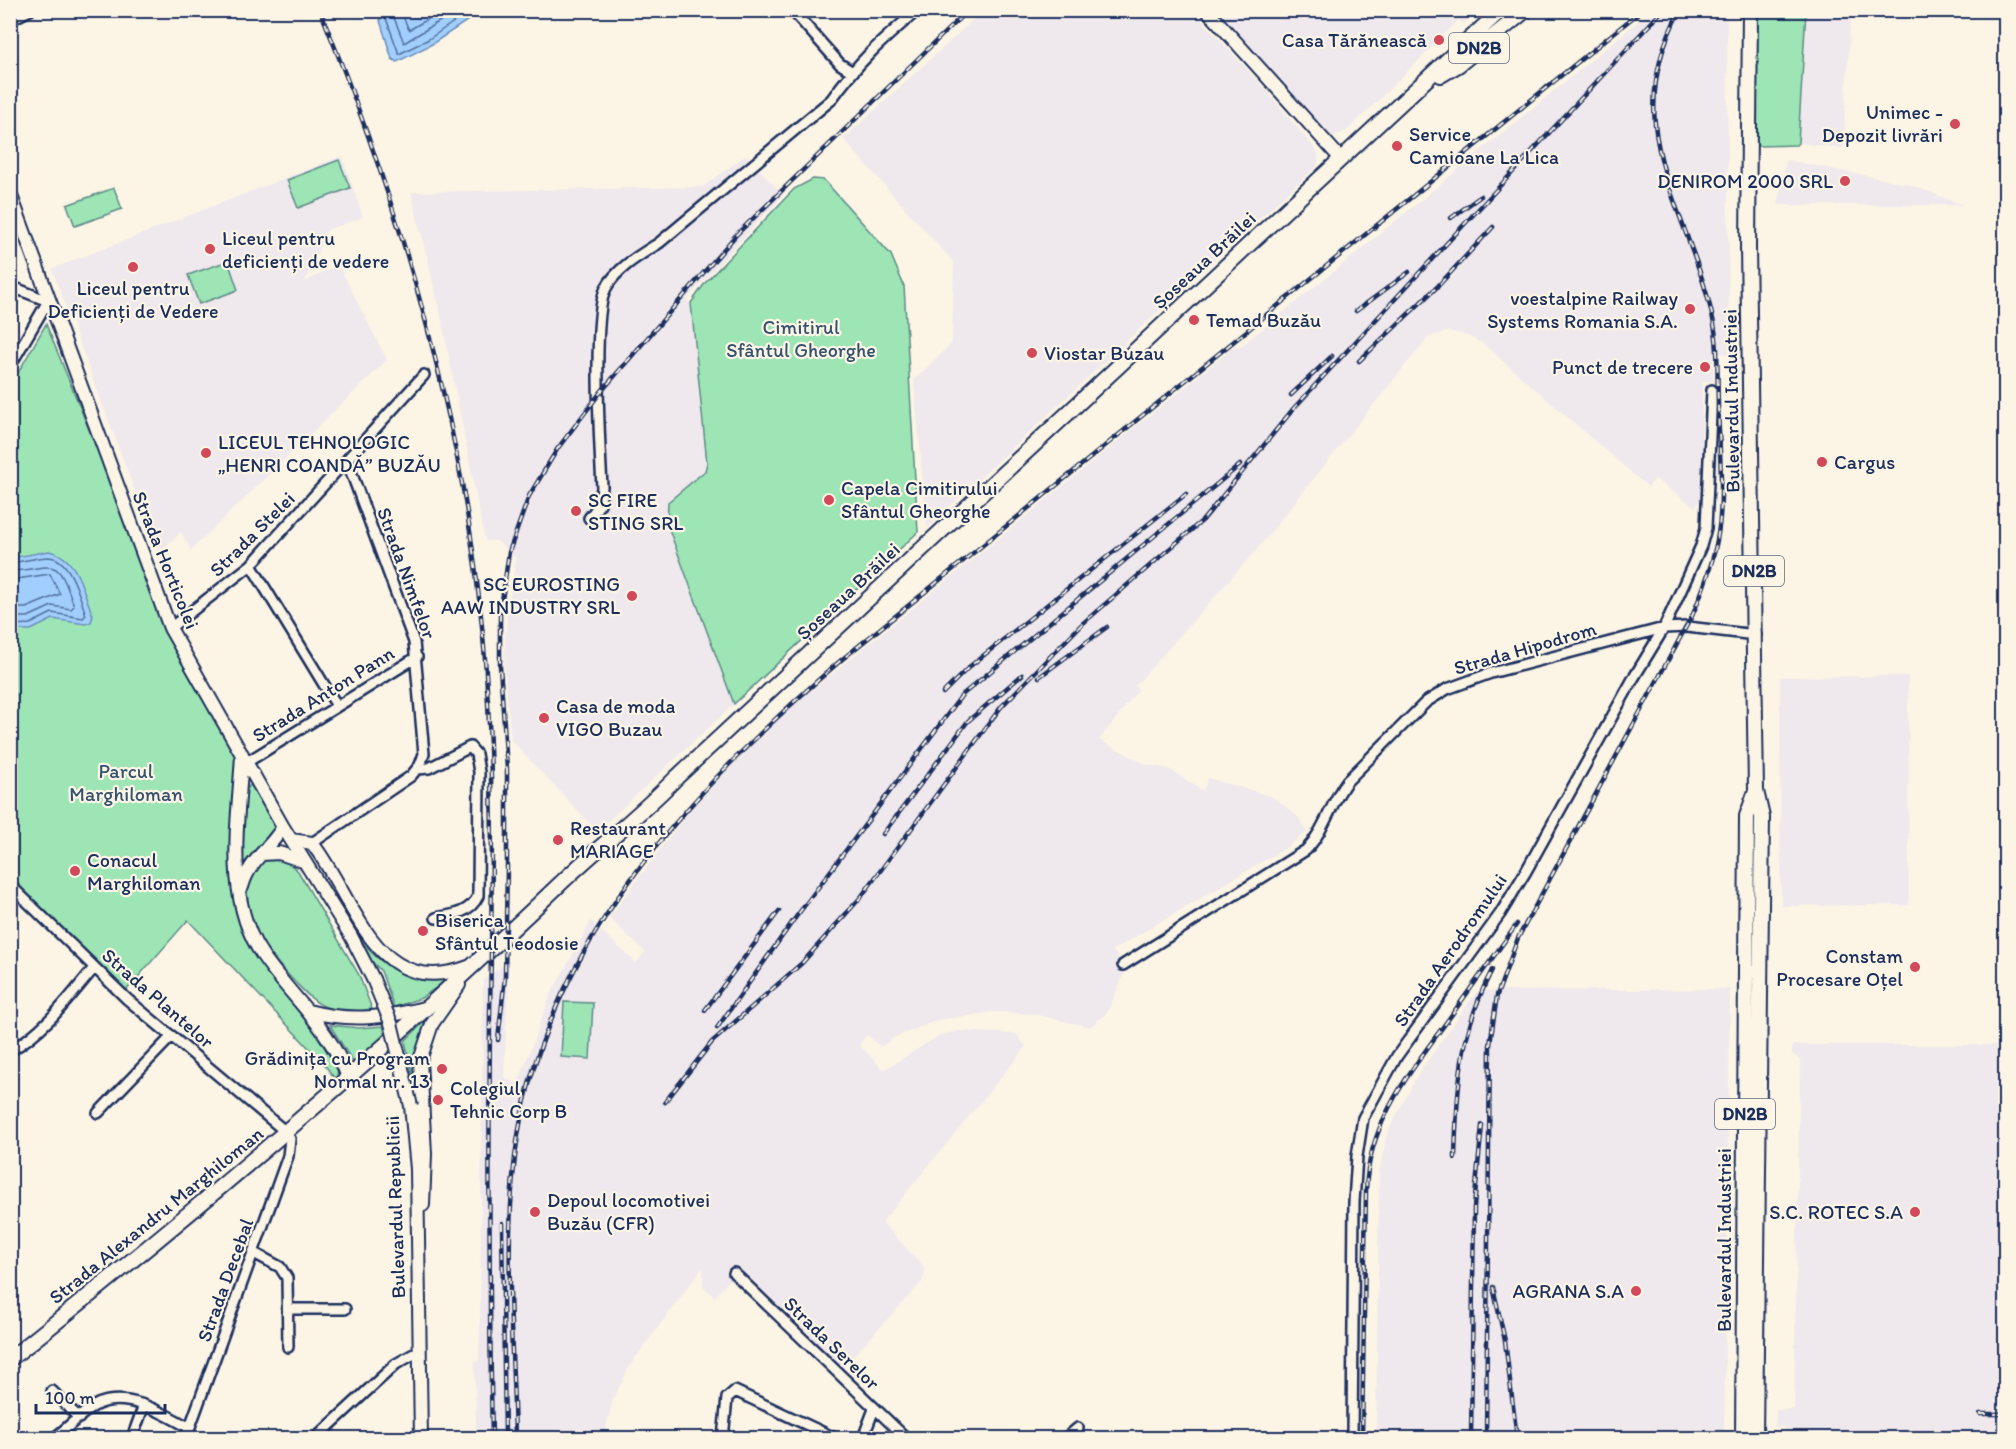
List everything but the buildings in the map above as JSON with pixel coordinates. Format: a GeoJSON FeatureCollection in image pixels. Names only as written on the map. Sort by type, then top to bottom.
{"type":"FeatureCollection","features":[{"type":"Feature","properties":{"kind":"main road"},"geometry":{"type":"LineString","coordinates":[[1207,10],[1341,159]]}},
{"type":"Feature","properties":{"kind":"main road","name":"Șoseaua Brăilei"},"geometry":{"type":"LineString","coordinates":[[325,1101],[477,963],[602,844],[632,822],[685,769],[1501,10]]}},
{"type":"Feature","properties":{"kind":"main road","name":"DN2B"},"geometry":{"type":"LineString","coordinates":[[1428,80],[1458,65],[1526,10]]}},
{"type":"Feature","properties":{"kind":"main road","name":"Bulevardul Industriei"},"geometry":{"type":"LineString","coordinates":[[1750,10],[1748,299],[1756,635],[1756,791],[1762,817],[1755,1438]]}},
{"type":"Feature","properties":{"kind":"main road","name":"Strada Horticolei"},"geometry":{"type":"LineString","coordinates":[[10,193],[170,628],[283,827],[351,936],[373,979]]}},
{"type":"Feature","properties":{"kind":"main road"},"geometry":{"type":"LineString","coordinates":[[244,757],[237,870],[240,894],[252,939],[277,975],[308,1011],[334,1047],[349,1080]]}},
{"type":"Feature","properties":{"kind":"main road"},"geometry":{"type":"LineString","coordinates":[[240,797],[246,781],[257,781]]}},
{"type":"Feature","properties":{"kind":"main road","name":"Bulevardul Industriei"},"geometry":{"type":"LineString","coordinates":[[1743,1438],[1748,816],[1756,791]]}},
{"type":"Feature","properties":{"kind":"main road"},"geometry":{"type":"LineString","coordinates":[[240,894],[245,875],[283,827]]}},
{"type":"Feature","properties":{"kind":"main road"},"geometry":{"type":"LineString","coordinates":[[291,840],[312,843],[373,942],[387,958],[410,971],[432,975],[452,972],[477,963]]}},
{"type":"Feature","properties":{"kind":"main road"},"geometry":{"type":"LineString","coordinates":[[261,854],[287,854],[303,861]]}},
{"type":"Feature","properties":{"kind":"main road"},"geometry":{"type":"LineString","coordinates":[[417,1242],[425,1180],[420,1071],[422,1052],[438,1012],[477,963]]}},
{"type":"Feature","properties":{"kind":"main road","name":"Bulevardul Republicii"},"geometry":{"type":"LineString","coordinates":[[373,979],[391,1023],[411,1106],[417,1168],[421,1438]]}},
{"type":"Feature","properties":{"kind":"main road"},"geometry":{"type":"LineString","coordinates":[[308,1011],[349,1018],[379,1018],[429,1007]]}},
{"type":"Feature","properties":{"kind":"main road","name":"Strada Alexandru Marghiloman"},"geometry":{"type":"LineString","coordinates":[[12,1356],[325,1101]]}},
{"type":"Feature","properties":{"kind":"street"},"geometry":{"type":"LineString","coordinates":[[10,20],[30,10]]}},
{"type":"Feature","properties":{"kind":"street"},"geometry":{"type":"LineString","coordinates":[[792,10],[840,64],[851,71]]}},
{"type":"Feature","properties":{"kind":"street"},"geometry":{"type":"LineString","coordinates":[[589,518],[600,504],[602,487],[600,328],[605,289],[618,272],[636,257],[659,243],[831,100],[851,71],[890,32],[918,10]]}},
{"type":"Feature","properties":{"kind":"street"},"geometry":{"type":"LineString","coordinates":[[10,286],[48,301],[10,366]]}},
{"type":"Feature","properties":{"kind":"street","name":"Strada Stelei"},"geometry":{"type":"LineString","coordinates":[[170,628],[251,565],[424,375]]}},
{"type":"Feature","properties":{"kind":"street","name":"Strada Aerodromului"},"geometry":{"type":"LineString","coordinates":[[1352,1438],[1354,1202],[1357,1156],[1364,1118],[1397,1056],[1511,897],[1664,628],[1701,546],[1707,517],[1712,390]]}},
{"type":"Feature","properties":{"kind":"street","name":"Strada Nimfelor"},"geometry":{"type":"LineString","coordinates":[[347,461],[414,642],[424,754],[418,769]]}},
{"type":"Feature","properties":{"kind":"street"},"geometry":{"type":"LineString","coordinates":[[251,565],[337,706]]}},
{"type":"Feature","properties":{"kind":"street","name":"Strada Hipodrom"},"geometry":{"type":"LineString","coordinates":[[1123,965],[1306,850],[1319,833],[1328,811],[1347,781],[1426,702],[1467,680],[1664,628],[1687,627],[1756,635]]}},
{"type":"Feature","properties":{"kind":"street","name":"Strada Anton Pann"},"geometry":{"type":"LineString","coordinates":[[244,757],[337,706],[417,657]]}},
{"type":"Feature","properties":{"kind":"street"},"geometry":{"type":"LineString","coordinates":[[312,843],[418,769],[429,768],[470,747],[476,754],[479,772],[478,896],[475,902],[463,912],[436,918]]}},
{"type":"Feature","properties":{"kind":"street","name":"Strada Plantelor"},"geometry":{"type":"LineString","coordinates":[[10,885],[94,968],[287,1133]]}},
{"type":"Feature","properties":{"kind":"street"},"geometry":{"type":"LineString","coordinates":[[10,1051],[29,1040],[50,1021],[94,968]]}},
{"type":"Feature","properties":{"kind":"street"},"geometry":{"type":"LineString","coordinates":[[98,1113],[172,1036]]}},
{"type":"Feature","properties":{"kind":"street","name":"Strada Decebal"},"geometry":{"type":"LineString","coordinates":[[186,1438],[288,1156],[290,1139],[287,1133]]}},
{"type":"Feature","properties":{"kind":"street"},"geometry":{"type":"LineString","coordinates":[[254,1253],[284,1272],[290,1309],[288,1347]]}},
{"type":"Feature","properties":{"kind":"street","name":"Strada Serelor"},"geometry":{"type":"LineString","coordinates":[[734,1273],[906,1438]]}},
{"type":"Feature","properties":{"kind":"street"},"geometry":{"type":"LineString","coordinates":[[290,1309],[345,1309]]}},
{"type":"Feature","properties":{"kind":"street"},"geometry":{"type":"LineString","coordinates":[[316,1438],[396,1364],[419,1351]]}},
{"type":"Feature","properties":{"kind":"street"},"geometry":{"type":"LineString","coordinates":[[52,1391],[79,1418]]}},
{"type":"Feature","properties":{"kind":"street"},"geometry":{"type":"LineString","coordinates":[[723,1438],[726,1398],[735,1391],[836,1438]]}},
{"type":"Feature","properties":{"kind":"street"},"geometry":{"type":"LineString","coordinates":[[54,1438],[96,1405],[106,1401],[144,1406],[190,1428]]}},
{"type":"Feature","properties":{"kind":"street"},"geometry":{"type":"LineString","coordinates":[[132,1438],[144,1406]]}},
{"type":"Feature","properties":{"kind":"street"},"geometry":{"type":"LineString","coordinates":[[863,1438],[874,1408]]}},
{"type":"Feature","properties":{"kind":"street"},"geometry":{"type":"LineString","coordinates":[[1066,1438],[1078,1428]]}},
{"type":"Feature","properties":{"kind":"shaded area"},"geometry":{"type":"Polygon","coordinates":[[[983,11],[1193,11],[1267,91],[1318,153],[1318,165],[927,528],[914,380],[952,343],[954,263],[843,139],[983,11]]]}},
{"type":"Feature","properties":{"kind":"shaded area"},"geometry":{"type":"Polygon","coordinates":[[[1201,11],[1478,11],[1463,24],[1459,20],[1443,35],[1445,39],[1436,47],[1434,45],[1347,131],[1324,141],[1201,11]]]}},
{"type":"Feature","properties":{"kind":"shaded area"},"geometry":{"type":"Polygon","coordinates":[[[1651,11],[1727,11],[1729,354],[1714,353],[1713,381],[1702,381],[1701,499],[1695,507],[1655,479],[1648,487],[1482,343],[1468,336],[1448,331],[1428,337],[1257,549],[1135,686],[1139,689],[1099,740],[1148,765],[1169,769],[1203,791],[1208,778],[1273,797],[1298,817],[1307,832],[1287,847],[1113,950],[1126,970],[1107,1013],[1090,1027],[1033,1014],[994,1012],[938,1020],[895,1037],[881,1047],[867,1035],[859,1045],[884,1070],[940,1035],[959,1031],[1016,1034],[1026,1047],[882,1222],[923,1266],[925,1270],[922,1282],[842,1368],[819,1347],[809,1333],[745,1275],[737,1270],[715,1297],[703,1287],[703,1267],[630,1365],[612,1402],[604,1438],[476,1438],[475,1362],[479,1361],[480,1325],[483,980],[509,961],[504,1077],[518,1084],[550,996],[591,921],[636,963],[645,952],[609,918],[679,824],[727,770],[791,707],[1235,346],[1240,347],[1342,265],[1651,11]]]}},
{"type":"Feature","properties":{"kind":"shaded area"},"geometry":{"type":"Polygon","coordinates":[[[1806,11],[1851,11],[1843,148],[1798,143],[1806,11]]]}},
{"type":"Feature","properties":{"kind":"shaded area"},"geometry":{"type":"Polygon","coordinates":[[[746,155],[783,195],[687,299],[693,312],[707,463],[705,471],[668,502],[667,524],[734,704],[597,831],[511,740],[504,662],[507,612],[516,558],[497,541],[485,541],[440,311],[411,192],[703,187],[746,155]]]}},
{"type":"Feature","properties":{"kind":"shaded area"},"geometry":{"type":"Polygon","coordinates":[[[342,156],[363,217],[327,230],[305,282],[338,264],[387,360],[191,550],[181,532],[158,553],[52,269],[342,156]]]}},
{"type":"Feature","properties":{"kind":"shaded area"},"geometry":{"type":"Polygon","coordinates":[[[1786,160],[1908,184],[1963,205],[1778,205],[1786,160]]]}},
{"type":"Feature","properties":{"kind":"shaded area"},"geometry":{"type":"Polygon","coordinates":[[[1908,676],[1909,905],[1781,906],[1780,677],[1908,676]]]}},
{"type":"Feature","properties":{"kind":"shaded area"},"geometry":{"type":"Polygon","coordinates":[[[1730,989],[1724,1438],[1376,1438],[1379,1172],[1387,1134],[1418,1074],[1477,991],[1730,989]]]}},
{"type":"Feature","properties":{"kind":"shaded area","name":"S.C. ROTEC S.A"},"geometry":{"type":"Polygon","coordinates":[[[1792,1045],[2005,1045],[2005,1438],[1785,1438],[1785,1427],[1775,1427],[1776,1410],[1794,1409],[1800,1060],[1792,1054],[1792,1045]]]}},
{"type":"Feature","properties":{"kind":"green space"},"geometry":{"type":"Polygon","coordinates":[[[1758,11],[1806,11],[1798,143],[1796,145],[1758,146],[1756,143],[1758,11]]]}},
{"type":"Feature","properties":{"kind":"green space"},"geometry":{"type":"Polygon","coordinates":[[[339,160],[350,188],[298,208],[287,180],[339,160]]]}},
{"type":"Feature","properties":{"kind":"green space","name":"Cimitirul Sfântul Gheorghe"},"geometry":{"type":"Polygon","coordinates":[[[813,179],[824,180],[891,255],[904,286],[918,532],[734,704],[667,524],[668,502],[705,471],[707,463],[691,303],[705,283],[794,189],[813,179]]]}},
{"type":"Feature","properties":{"kind":"green space"},"geometry":{"type":"Polygon","coordinates":[[[114,188],[122,209],[75,226],[67,205],[114,188]]]}},
{"type":"Feature","properties":{"kind":"green space"},"geometry":{"type":"Polygon","coordinates":[[[228,261],[238,290],[199,304],[188,275],[228,261]]]}},
{"type":"Feature","properties":{"kind":"green space","name":"Parcul Marghiloman"},"geometry":{"type":"Polygon","coordinates":[[[46,324],[170,628],[237,744],[237,849],[245,917],[338,1070],[336,1080],[324,1064],[188,920],[124,993],[11,883],[11,385],[46,324]]]}},
{"type":"Feature","properties":{"kind":"green space"},"geometry":{"type":"Polygon","coordinates":[[[250,785],[255,790],[276,830],[242,865],[245,792],[250,785]]]}},
{"type":"Feature","properties":{"kind":"green space"},"geometry":{"type":"Polygon","coordinates":[[[271,856],[287,862],[298,871],[359,975],[372,1009],[343,1011],[322,1005],[301,988],[268,951],[255,929],[248,904],[247,890],[255,863],[271,856]]]}},
{"type":"Feature","properties":{"kind":"green space"},"geometry":{"type":"Polygon","coordinates":[[[352,927],[371,951],[392,968],[418,977],[448,979],[421,998],[394,1007],[381,971],[363,952],[352,927]]]}},
{"type":"Feature","properties":{"kind":"green space"},"geometry":{"type":"Polygon","coordinates":[[[564,1002],[593,1003],[590,1059],[561,1057],[564,1002]]]}},
{"type":"Feature","properties":{"kind":"green space"},"geometry":{"type":"Polygon","coordinates":[[[426,1020],[429,1020],[421,1040],[421,1115],[405,1041],[426,1020]]]}},
{"type":"Feature","properties":{"kind":"green space"},"geometry":{"type":"Polygon","coordinates":[[[330,1025],[359,1028],[383,1026],[386,1036],[354,1064],[330,1025]]]}},
{"type":"Feature","properties":{"kind":"water"},"geometry":{"type":"Polygon","coordinates":[[[377,10],[482,11],[432,44],[397,62],[392,59],[377,10]]]}},
{"type":"Feature","properties":{"kind":"water"},"geometry":{"type":"Polygon","coordinates":[[[49,551],[59,554],[73,567],[93,616],[91,622],[85,624],[53,619],[31,630],[11,630],[11,558],[49,551]]]}},
{"type":"Feature","properties":{"kind":"railway"},"geometry":{"type":"LineString","coordinates":[[320,10],[377,162],[425,317],[461,475],[474,555],[487,684],[491,779],[489,1174],[492,1438]]}},
{"type":"Feature","properties":{"kind":"railway"},"geometry":{"type":"LineString","coordinates":[[498,1040],[505,977],[507,868],[507,769],[500,666],[500,614],[509,552],[529,496],[558,448],[600,393],[736,235],[968,10]]}},
{"type":"Feature","properties":{"kind":"railway"},"geometry":{"type":"LineString","coordinates":[[515,1438],[510,1227],[515,1157],[530,1082],[555,1010],[589,943],[630,880],[678,820],[729,764],[840,661],[1642,10]]}},
{"type":"Feature","properties":{"kind":"railway"},"geometry":{"type":"LineString","coordinates":[[665,1102],[712,1042],[802,963],[861,897],[1001,707],[1082,624],[1203,520],[1294,408],[1663,10]]}},
{"type":"Feature","properties":{"kind":"railway"},"geometry":{"type":"LineString","coordinates":[[1486,1438],[1490,1045],[1497,995],[1518,938],[1693,614],[1710,569],[1717,540],[1721,507],[1721,473],[1715,329],[1702,278],[1663,167],[1656,130],[1655,93],[1662,53],[1680,10]]}},
{"type":"Feature","properties":{"kind":"railway"},"geometry":{"type":"LineString","coordinates":[[1451,218],[1481,196]]}},
{"type":"Feature","properties":{"kind":"railway"},"geometry":{"type":"LineString","coordinates":[[1359,361],[1437,287],[1493,227]]}},
{"type":"Feature","properties":{"kind":"railway"},"geometry":{"type":"LineString","coordinates":[[1356,311],[1409,272]]}},
{"type":"Feature","properties":{"kind":"railway"},"geometry":{"type":"LineString","coordinates":[[1291,395],[1332,356]]}},
{"type":"Feature","properties":{"kind":"railway"},"geometry":{"type":"LineString","coordinates":[[717,1028],[793,921],[962,695],[1240,465]]}},
{"type":"Feature","properties":{"kind":"railway"},"geometry":{"type":"LineString","coordinates":[[943,693],[969,667],[1186,494]]}},
{"type":"Feature","properties":{"kind":"railway"},"geometry":{"type":"LineString","coordinates":[[1039,677],[1107,627]]}},
{"type":"Feature","properties":{"kind":"railway"},"geometry":{"type":"LineString","coordinates":[[883,834],[968,721],[1022,675]]}},
{"type":"Feature","properties":{"kind":"railway"},"geometry":{"type":"LineString","coordinates":[[705,1010],[779,911]]}},
{"type":"Feature","properties":{"kind":"railway"},"geometry":{"type":"LineString","coordinates":[[1362,1438],[1366,1191],[1368,1167],[1374,1144],[1392,1102],[1404,1082],[1517,924]]}},
{"type":"Feature","properties":{"kind":"railway"},"geometry":{"type":"LineString","coordinates":[[1455,1158],[1459,1085],[1466,1039],[1481,994],[1492,970]]}},
{"type":"Feature","properties":{"kind":"railway"},"geometry":{"type":"LineString","coordinates":[[1471,1438],[1474,1207],[1482,1125]]}},
{"type":"Feature","properties":{"kind":"railway"},"geometry":{"type":"LineString","coordinates":[[502,1223],[505,1438]]}},
{"type":"Feature","properties":{"kind":"railway"},"geometry":{"type":"LineString","coordinates":[[1493,1287],[1505,1341],[1517,1438]]}},
{"type":"Feature","properties":{"kind":"railway"},"geometry":{"type":"LineString","coordinates":[[1980,1414],[2006,1414]]}},
{"type":"Feature","properties":{"kind":"place","name":"Casa Tărănească"},"geometry":{"type":"Point","coordinates":[1439,40]}},
{"type":"Feature","properties":{"kind":"place","name":"Unimec - Depozit livrări"},"geometry":{"type":"Point","coordinates":[1955,124]}},
{"type":"Feature","properties":{"kind":"place","name":"Service Camioane La Lica"},"geometry":{"type":"Point","coordinates":[1397,146]}},
{"type":"Feature","properties":{"kind":"place","name":"DENIROM 2000 SRL"},"geometry":{"type":"Point","coordinates":[1845,181]}},
{"type":"Feature","properties":{"kind":"place","name":"Liceul pentru deficienți de vedere"},"geometry":{"type":"Point","coordinates":[210,249]}},
{"type":"Feature","properties":{"kind":"place","name":"Liceul pentru Deficienți de Vedere"},"geometry":{"type":"Point","coordinates":[133,267]}},
{"type":"Feature","properties":{"kind":"place","name":"voestalpine Railway Systems Romania S.A."},"geometry":{"type":"Point","coordinates":[1690,309]}},
{"type":"Feature","properties":{"kind":"place","name":"Temad Buzău"},"geometry":{"type":"Point","coordinates":[1194,320]}},
{"type":"Feature","properties":{"kind":"place","name":"Viostar Buzau"},"geometry":{"type":"Point","coordinates":[1032,353]}},
{"type":"Feature","properties":{"kind":"place","name":"Punct de trecere"},"geometry":{"type":"Point","coordinates":[1705,367]}},
{"type":"Feature","properties":{"kind":"place","name":"LICEUL TEHNOLOGIC „HENRI COANDĂ” BUZĂU"},"geometry":{"type":"Point","coordinates":[206,453]}},
{"type":"Feature","properties":{"kind":"place","name":"Cargus"},"geometry":{"type":"Point","coordinates":[1822,462]}},
{"type":"Feature","properties":{"kind":"place","name":"Capela Cimitirului Sfântul Gheorghe"},"geometry":{"type":"Point","coordinates":[829,500]}},
{"type":"Feature","properties":{"kind":"place","name":"SC FIRE STING SRL"},"geometry":{"type":"Point","coordinates":[576,511]}},
{"type":"Feature","properties":{"kind":"place","name":"SC EUROSTING AAW INDUSTRY SRL"},"geometry":{"type":"Point","coordinates":[632,596]}},
{"type":"Feature","properties":{"kind":"place","name":"Casa de moda VIGO Buzau"},"geometry":{"type":"Point","coordinates":[544,718]}},
{"type":"Feature","properties":{"kind":"place","name":"Restaurant MARIAGE"},"geometry":{"type":"Point","coordinates":[558,840]}},
{"type":"Feature","properties":{"kind":"place","name":"Conacul Marghiloman"},"geometry":{"type":"Point","coordinates":[75,871]}},
{"type":"Feature","properties":{"kind":"place","name":"Biserica Sfântul Teodosie"},"geometry":{"type":"Point","coordinates":[423,931]}},
{"type":"Feature","properties":{"kind":"place","name":"Constam Procesare Oțel"},"geometry":{"type":"Point","coordinates":[1915,967]}},
{"type":"Feature","properties":{"kind":"place","name":"Grădinița cu Program Normal nr. 13"},"geometry":{"type":"Point","coordinates":[442,1069]}},
{"type":"Feature","properties":{"kind":"place","name":"Colegiul Tehnic Corp B"},"geometry":{"type":"Point","coordinates":[438,1100]}},
{"type":"Feature","properties":{"kind":"place","name":"Depoul locomotivei Buzău (CFR)"},"geometry":{"type":"Point","coordinates":[535,1212]}},
{"type":"Feature","properties":{"kind":"place","name":"S.C. ROTEC S.A"},"geometry":{"type":"Point","coordinates":[1915,1212]}},
{"type":"Feature","properties":{"kind":"place","name":"AGRANA S.A"},"geometry":{"type":"Point","coordinates":[1636,1291]}}]}
